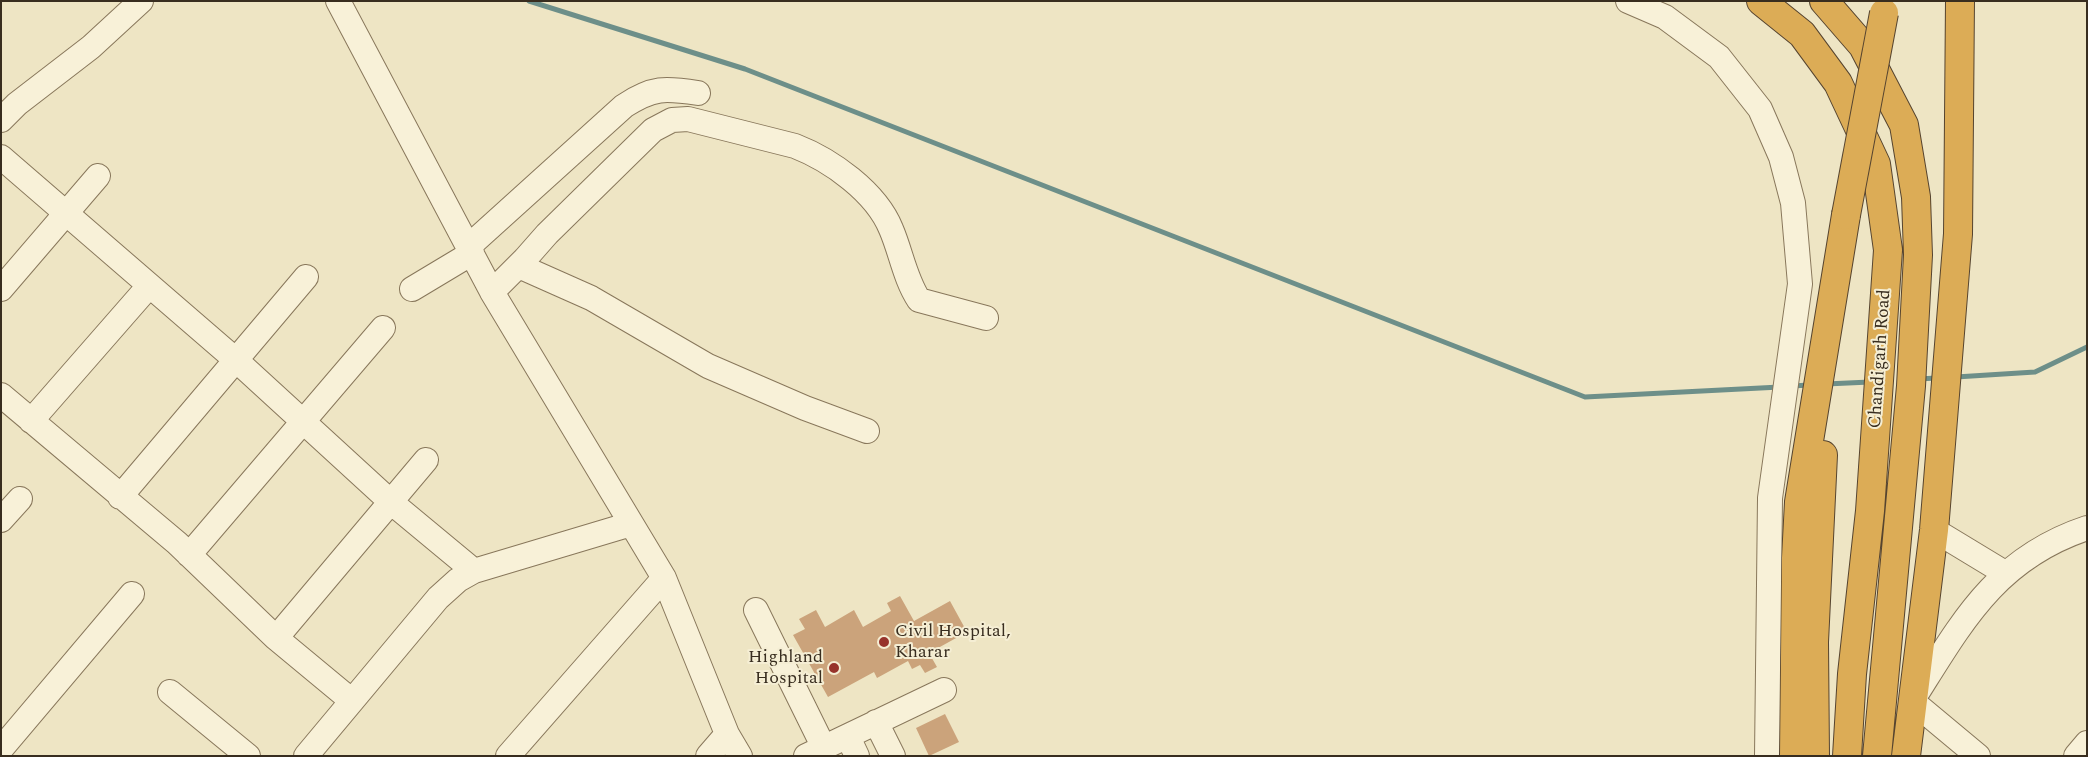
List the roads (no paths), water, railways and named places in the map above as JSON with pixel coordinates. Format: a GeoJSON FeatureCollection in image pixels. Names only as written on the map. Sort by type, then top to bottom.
{"type":"FeatureCollection","features":[{"type":"Feature","properties":{"kind":"highway","name":"Chandigarh Road"},"geometry":{"type":"LineString","coordinates":[[1761,1],[1802,34],[1838,83],[1876,164],[1888,250],[1870,511],[1852,674],[1847,756]]}},
{"type":"Feature","properties":{"kind":"highway","name":"Chandigarh Road"},"geometry":{"type":"LineString","coordinates":[[1824,1],[1863,46],[1904,125],[1916,197],[1918,252],[1901,511],[1877,756]]}},
{"type":"Feature","properties":{"kind":"highway"},"geometry":{"type":"LineString","coordinates":[[1906,756],[1935,517],[1956,255],[1960,1]]}},
{"type":"Feature","properties":{"kind":"highway"},"geometry":{"type":"LineString","coordinates":[[1794,756],[1796,558],[1799,502],[1846,215],[1885,7]]}},
{"type":"Feature","properties":{"kind":"highway"},"geometry":{"type":"LineString","coordinates":[[1918,252],[1956,255]]}},
{"type":"Feature","properties":{"kind":"highway"},"geometry":{"type":"LineString","coordinates":[[1815,756],[1814,642],[1824,427],[1824,352]]}},
{"type":"Feature","properties":{"kind":"street"},"geometry":{"type":"LineString","coordinates":[[1,120],[23,98],[91,47],[142,1]]}},
{"type":"Feature","properties":{"kind":"street"},"geometry":{"type":"LineString","coordinates":[[338,1],[492,292],[664,578],[727,734],[740,756]]}},
{"type":"Feature","properties":{"kind":"street"},"geometry":{"type":"LineString","coordinates":[[1628,1],[1665,17],[1719,57],[1760,109],[1781,157],[1793,203],[1800,284],[1770,498],[1767,756]]}},
{"type":"Feature","properties":{"kind":"street"},"geometry":{"type":"LineString","coordinates":[[412,289],[470,250],[632,101],[659,89],[698,93]]}},
{"type":"Feature","properties":{"kind":"street"},"geometry":{"type":"LineString","coordinates":[[492,292],[519,266],[547,234],[653,130],[672,120],[688,119],[795,146],[839,169],[873,201],[884,215],[900,251],[908,279],[919,300],[986,318]]}},
{"type":"Feature","properties":{"kind":"street"},"geometry":{"type":"LineString","coordinates":[[1,157],[237,360],[392,503],[474,571]]}},
{"type":"Feature","properties":{"kind":"street"},"geometry":{"type":"LineString","coordinates":[[1,289],[98,176]]}},
{"type":"Feature","properties":{"kind":"street"},"geometry":{"type":"LineString","coordinates":[[519,266],[591,298],[708,366],[805,408],[868,431]]}},
{"type":"Feature","properties":{"kind":"street"},"geometry":{"type":"LineString","coordinates":[[120,498],[306,277]]}},
{"type":"Feature","properties":{"kind":"street"},"geometry":{"type":"LineString","coordinates":[[31,421],[149,286]]}},
{"type":"Feature","properties":{"kind":"street"},"geometry":{"type":"LineString","coordinates":[[189,555],[383,328]]}},
{"type":"Feature","properties":{"kind":"street"},"geometry":{"type":"LineString","coordinates":[[1,395],[189,555],[276,638],[352,701]]}},
{"type":"Feature","properties":{"kind":"street"},"geometry":{"type":"LineString","coordinates":[[276,638],[392,503],[426,460]]}},
{"type":"Feature","properties":{"kind":"street"},"geometry":{"type":"LineString","coordinates":[[1,520],[20,499]]}},
{"type":"Feature","properties":{"kind":"street"},"geometry":{"type":"LineString","coordinates":[[1935,517],[2005,573]]}},
{"type":"Feature","properties":{"kind":"street"},"geometry":{"type":"LineString","coordinates":[[306,756],[438,598],[458,580],[474,571],[631,524]]}},
{"type":"Feature","properties":{"kind":"street"},"geometry":{"type":"LineString","coordinates":[[1978,756],[1912,701],[1962,622],[1983,595],[2005,573],[2034,552],[2087,528]]}},
{"type":"Feature","properties":{"kind":"street"},"geometry":{"type":"LineString","coordinates":[[508,756],[664,578]]}},
{"type":"Feature","properties":{"kind":"street"},"geometry":{"type":"LineString","coordinates":[[1,749],[132,594]]}},
{"type":"Feature","properties":{"kind":"street"},"geometry":{"type":"LineString","coordinates":[[756,610],[815,752],[853,746],[876,722],[944,690]]}},
{"type":"Feature","properties":{"kind":"street"},"geometry":{"type":"LineString","coordinates":[[170,692],[248,756]]}},
{"type":"Feature","properties":{"kind":"street"},"geometry":{"type":"LineString","coordinates":[[876,722],[893,756]]}},
{"type":"Feature","properties":{"kind":"street"},"geometry":{"type":"LineString","coordinates":[[708,756],[727,734]]}},
{"type":"Feature","properties":{"kind":"street"},"geometry":{"type":"LineString","coordinates":[[2076,756],[2087,743]]}},
{"type":"Feature","properties":{"kind":"waterway"},"geometry":{"type":"LineString","coordinates":[[529,1],[745,69],[1585,397],[1780,387]]}},
{"type":"Feature","properties":{"kind":"waterway"},"geometry":{"type":"LineString","coordinates":[[1956,377],[2035,372],[2087,347]]}},
{"type":"Feature","properties":{"kind":"waterway"},"geometry":{"type":"LineString","coordinates":[[1918,379],[1937,378]]}},
{"type":"Feature","properties":{"kind":"waterway"},"geometry":{"type":"LineString","coordinates":[[1826,384],[1870,382]]}},
{"type":"Feature","properties":{"kind":"waterway"},"geometry":{"type":"LineString","coordinates":[[1791,386],[1810,385]]}},
{"type":"Feature","properties":{"kind":"place","name":"Civil Hospital, Kharar"},"geometry":{"type":"Point","coordinates":[884,642]}},
{"type":"Feature","properties":{"kind":"place","name":"Highland Hospital"},"geometry":{"type":"Point","coordinates":[834,668]}}]}
